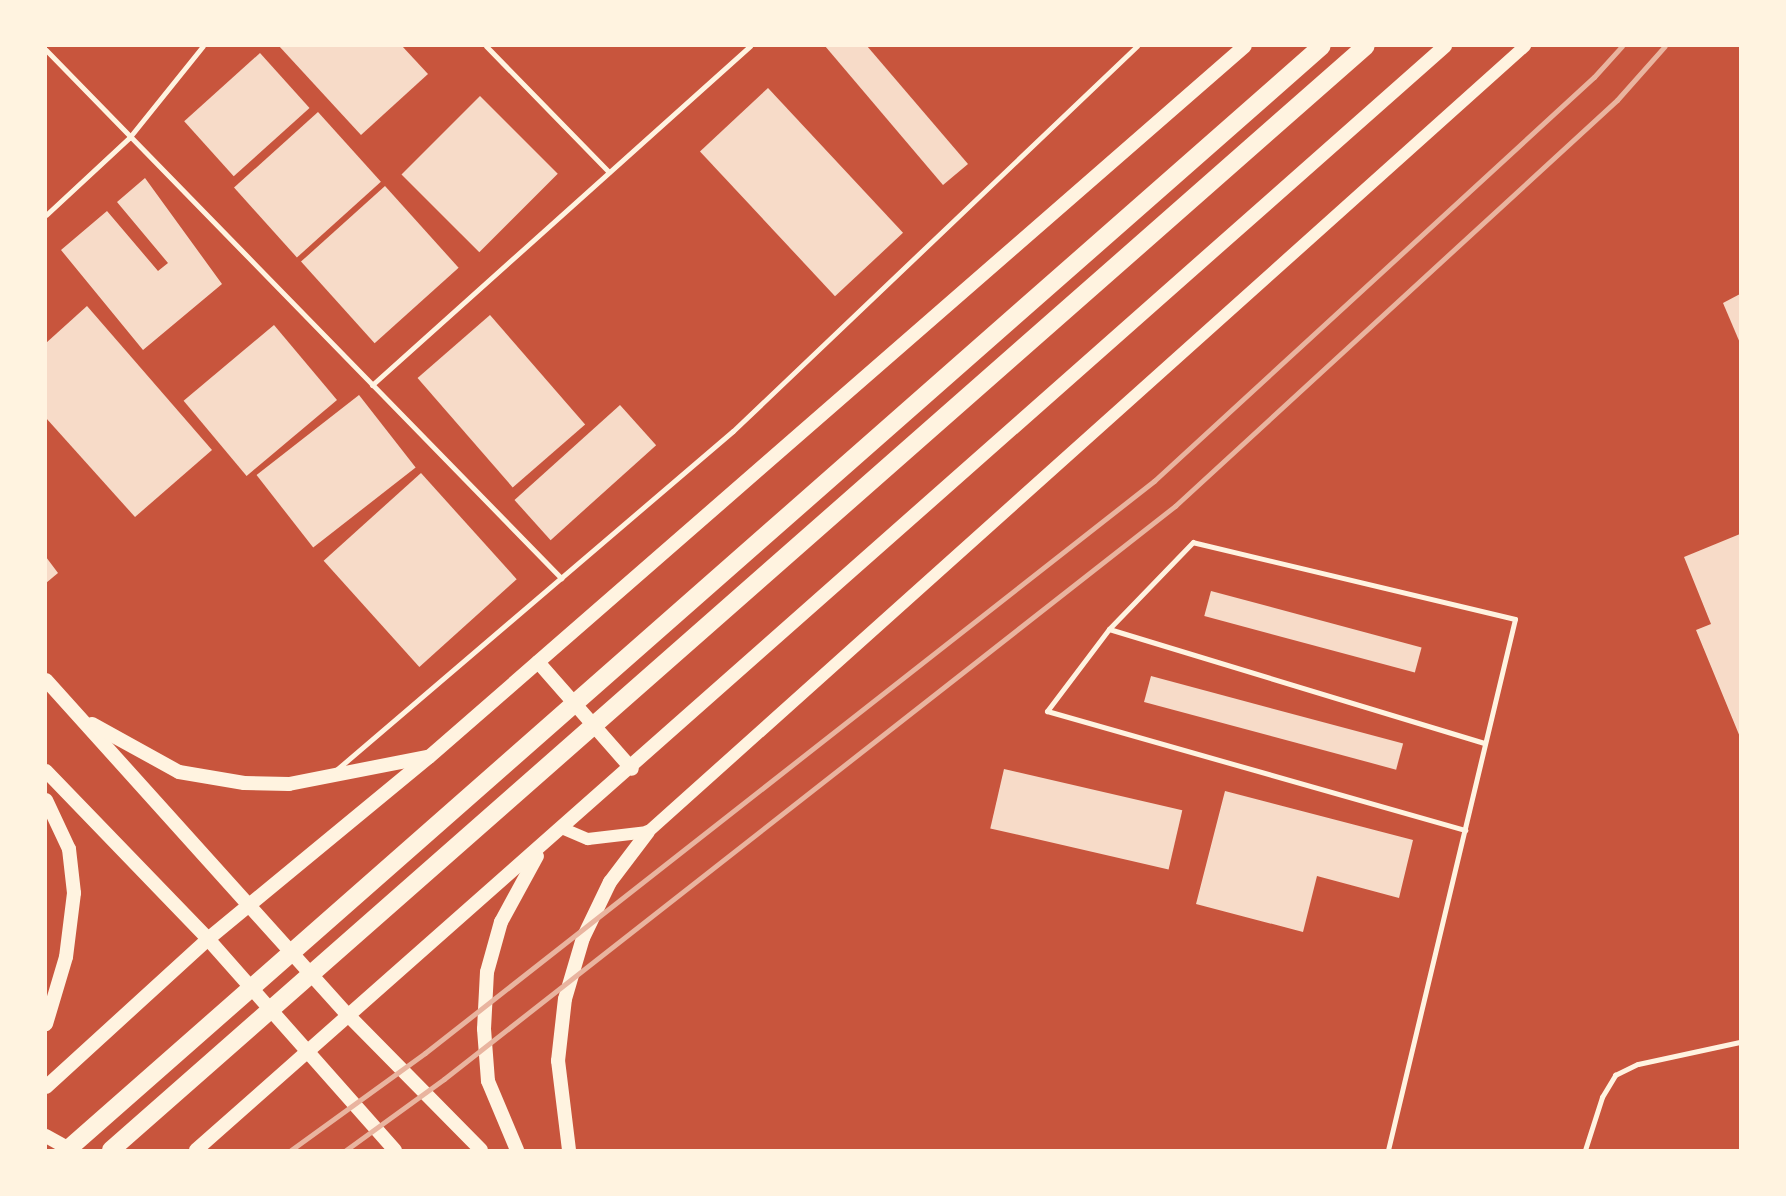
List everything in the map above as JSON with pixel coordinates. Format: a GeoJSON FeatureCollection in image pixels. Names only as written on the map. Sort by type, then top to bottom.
{"type":"FeatureCollection","features":[{"type":"Feature","properties":{"kind":"main road"},"geometry":{"type":"LineString","coordinates":[[46,1087],[208,939],[429,757],[1245,46]]}},
{"type":"Feature","properties":{"kind":"main road"},"geometry":{"type":"LineString","coordinates":[[46,1136],[69,1150],[1322,46]]}},
{"type":"Feature","properties":{"kind":"main road"},"geometry":{"type":"LineString","coordinates":[[111,1150],[1366,46]]}},
{"type":"Feature","properties":{"kind":"main road"},"geometry":{"type":"LineString","coordinates":[[196,1150],[646,757],[1445,46]]}},
{"type":"Feature","properties":{"kind":"main road"},"geometry":{"type":"LineString","coordinates":[[538,662],[632,769]]}},
{"type":"Feature","properties":{"kind":"main road"},"geometry":{"type":"LineString","coordinates":[[46,680],[349,1016],[481,1150]]}},
{"type":"Feature","properties":{"kind":"main road"},"geometry":{"type":"LineString","coordinates":[[81,718],[179,772],[255,783],[289,784],[429,757]]}},
{"type":"Feature","properties":{"kind":"main road"},"geometry":{"type":"LineString","coordinates":[[46,771],[208,939],[395,1150]]}},
{"type":"Feature","properties":{"kind":"main road"},"geometry":{"type":"LineString","coordinates":[[46,800],[69,849],[74,893],[66,957],[46,1024]]}},
{"type":"Feature","properties":{"kind":"main road"},"geometry":{"type":"LineString","coordinates":[[569,1150],[558,1061],[565,999],[583,939],[610,882],[648,832]]}},
{"type":"Feature","properties":{"kind":"main road"},"geometry":{"type":"LineString","coordinates":[[517,1150],[488,1081],[484,1029],[487,972],[501,922],[543,846]]}},
{"type":"Feature","properties":{"kind":"street"},"geometry":{"type":"LineString","coordinates":[[564,829],[588,839],[648,832],[1525,46]]}},
{"type":"Feature","properties":{"kind":"lane"},"geometry":{"type":"LineString","coordinates":[[46,215],[129,138],[203,46]]}},
{"type":"Feature","properties":{"kind":"lane"},"geometry":{"type":"LineString","coordinates":[[486,46],[609,172]]}},
{"type":"Feature","properties":{"kind":"lane"},"geometry":{"type":"LineString","coordinates":[[372,385],[750,46]]}},
{"type":"Feature","properties":{"kind":"lane"},"geometry":{"type":"LineString","coordinates":[[332,774],[733,431],[1137,46]]}},
{"type":"Feature","properties":{"kind":"lane"},"geometry":{"type":"LineString","coordinates":[[46,50],[561,578]]}},
{"type":"Feature","properties":{"kind":"lane"},"geometry":{"type":"LineString","coordinates":[[1388,1150],[1465,830],[1515,619],[1193,542],[1109,629],[1046,711],[1465,830]]}},
{"type":"Feature","properties":{"kind":"lane"},"geometry":{"type":"LineString","coordinates":[[1109,629],[1485,743]]}},
{"type":"Feature","properties":{"kind":"lane"},"geometry":{"type":"LineString","coordinates":[[1585,1150],[1602,1097],[1615,1075],[1638,1064],[1741,1042]]}},
{"type":"Feature","properties":{"kind":"building"},"geometry":{"type":"Polygon","coordinates":[[[279,46],[402,46],[428,74],[361,135],[279,46]]]}},
{"type":"Feature","properties":{"kind":"building"},"geometry":{"type":"Polygon","coordinates":[[[825,46],[867,46],[968,164],[943,185],[825,46]]]}},
{"type":"Feature","properties":{"kind":"building"},"geometry":{"type":"Polygon","coordinates":[[[260,53],[310,108],[234,176],[184,121],[260,53]]]}},
{"type":"Feature","properties":{"kind":"building"},"geometry":{"type":"Polygon","coordinates":[[[768,88],[903,233],[835,296],[700,151],[768,88]]]}},
{"type":"Feature","properties":{"kind":"building"},"geometry":{"type":"Polygon","coordinates":[[[480,96],[558,174],[479,252],[402,174],[480,96]]]}},
{"type":"Feature","properties":{"kind":"building"},"geometry":{"type":"Polygon","coordinates":[[[318,112],[381,182],[297,257],[234,188],[318,112]]]}},
{"type":"Feature","properties":{"kind":"building"},"geometry":{"type":"Polygon","coordinates":[[[145,178],[222,284],[143,350],[61,250],[107,211],[158,271],[168,263],[117,202],[145,178]]]}},
{"type":"Feature","properties":{"kind":"building"},"geometry":{"type":"Polygon","coordinates":[[[385,186],[459,268],[375,343],[301,262],[385,186]]]}},
{"type":"Feature","properties":{"kind":"building"},"geometry":{"type":"Polygon","coordinates":[[[1740,294],[1740,343],[1723,303],[1740,294]]]}},
{"type":"Feature","properties":{"kind":"building"},"geometry":{"type":"Polygon","coordinates":[[[87,306],[212,450],[135,517],[46,418],[46,343],[87,306]]]}},
{"type":"Feature","properties":{"kind":"building"},"geometry":{"type":"Polygon","coordinates":[[[490,315],[585,424],[513,487],[418,378],[490,315]]]}},
{"type":"Feature","properties":{"kind":"building"},"geometry":{"type":"Polygon","coordinates":[[[274,325],[337,400],[247,476],[184,401],[274,325]]]}},
{"type":"Feature","properties":{"kind":"building"},"geometry":{"type":"Polygon","coordinates":[[[359,395],[416,467],[313,548],[257,475],[359,395]]]}},
{"type":"Feature","properties":{"kind":"building"},"geometry":{"type":"Polygon","coordinates":[[[620,405],[656,445],[551,540],[514,500],[620,405]]]}},
{"type":"Feature","properties":{"kind":"building"},"geometry":{"type":"Polygon","coordinates":[[[421,473],[517,579],[419,667],[324,561],[421,473]]]}},
{"type":"Feature","properties":{"kind":"building"},"geometry":{"type":"Polygon","coordinates":[[[1740,534],[1740,737],[1696,630],[1711,624],[1684,557],[1740,534]]]}},
{"type":"Feature","properties":{"kind":"building"},"geometry":{"type":"Polygon","coordinates":[[[46,557],[58,573],[46,583],[46,557]]]}},
{"type":"Feature","properties":{"kind":"building"},"geometry":{"type":"Polygon","coordinates":[[[1211,591],[1422,647],[1415,673],[1204,616],[1211,591]]]}},
{"type":"Feature","properties":{"kind":"building"},"geometry":{"type":"Polygon","coordinates":[[[1151,676],[1403,744],[1396,770],[1144,702],[1151,676]]]}},
{"type":"Feature","properties":{"kind":"building"},"geometry":{"type":"Polygon","coordinates":[[[1004,769],[1182,810],[1169,870],[990,828],[1004,769]]]}},
{"type":"Feature","properties":{"kind":"building"},"geometry":{"type":"Polygon","coordinates":[[[1225,791],[1413,840],[1399,898],[1317,876],[1303,932],[1196,904],[1225,791]]]}},
{"type":"Feature","properties":{"kind":"railway"},"geometry":{"type":"LineString","coordinates":[[291,1150],[425,1053],[1154,481],[1594,77],[1622,46]]}},
{"type":"Feature","properties":{"kind":"railway"},"geometry":{"type":"LineString","coordinates":[[346,1150],[444,1079],[1175,506],[1617,100],[1665,46]]}}]}
